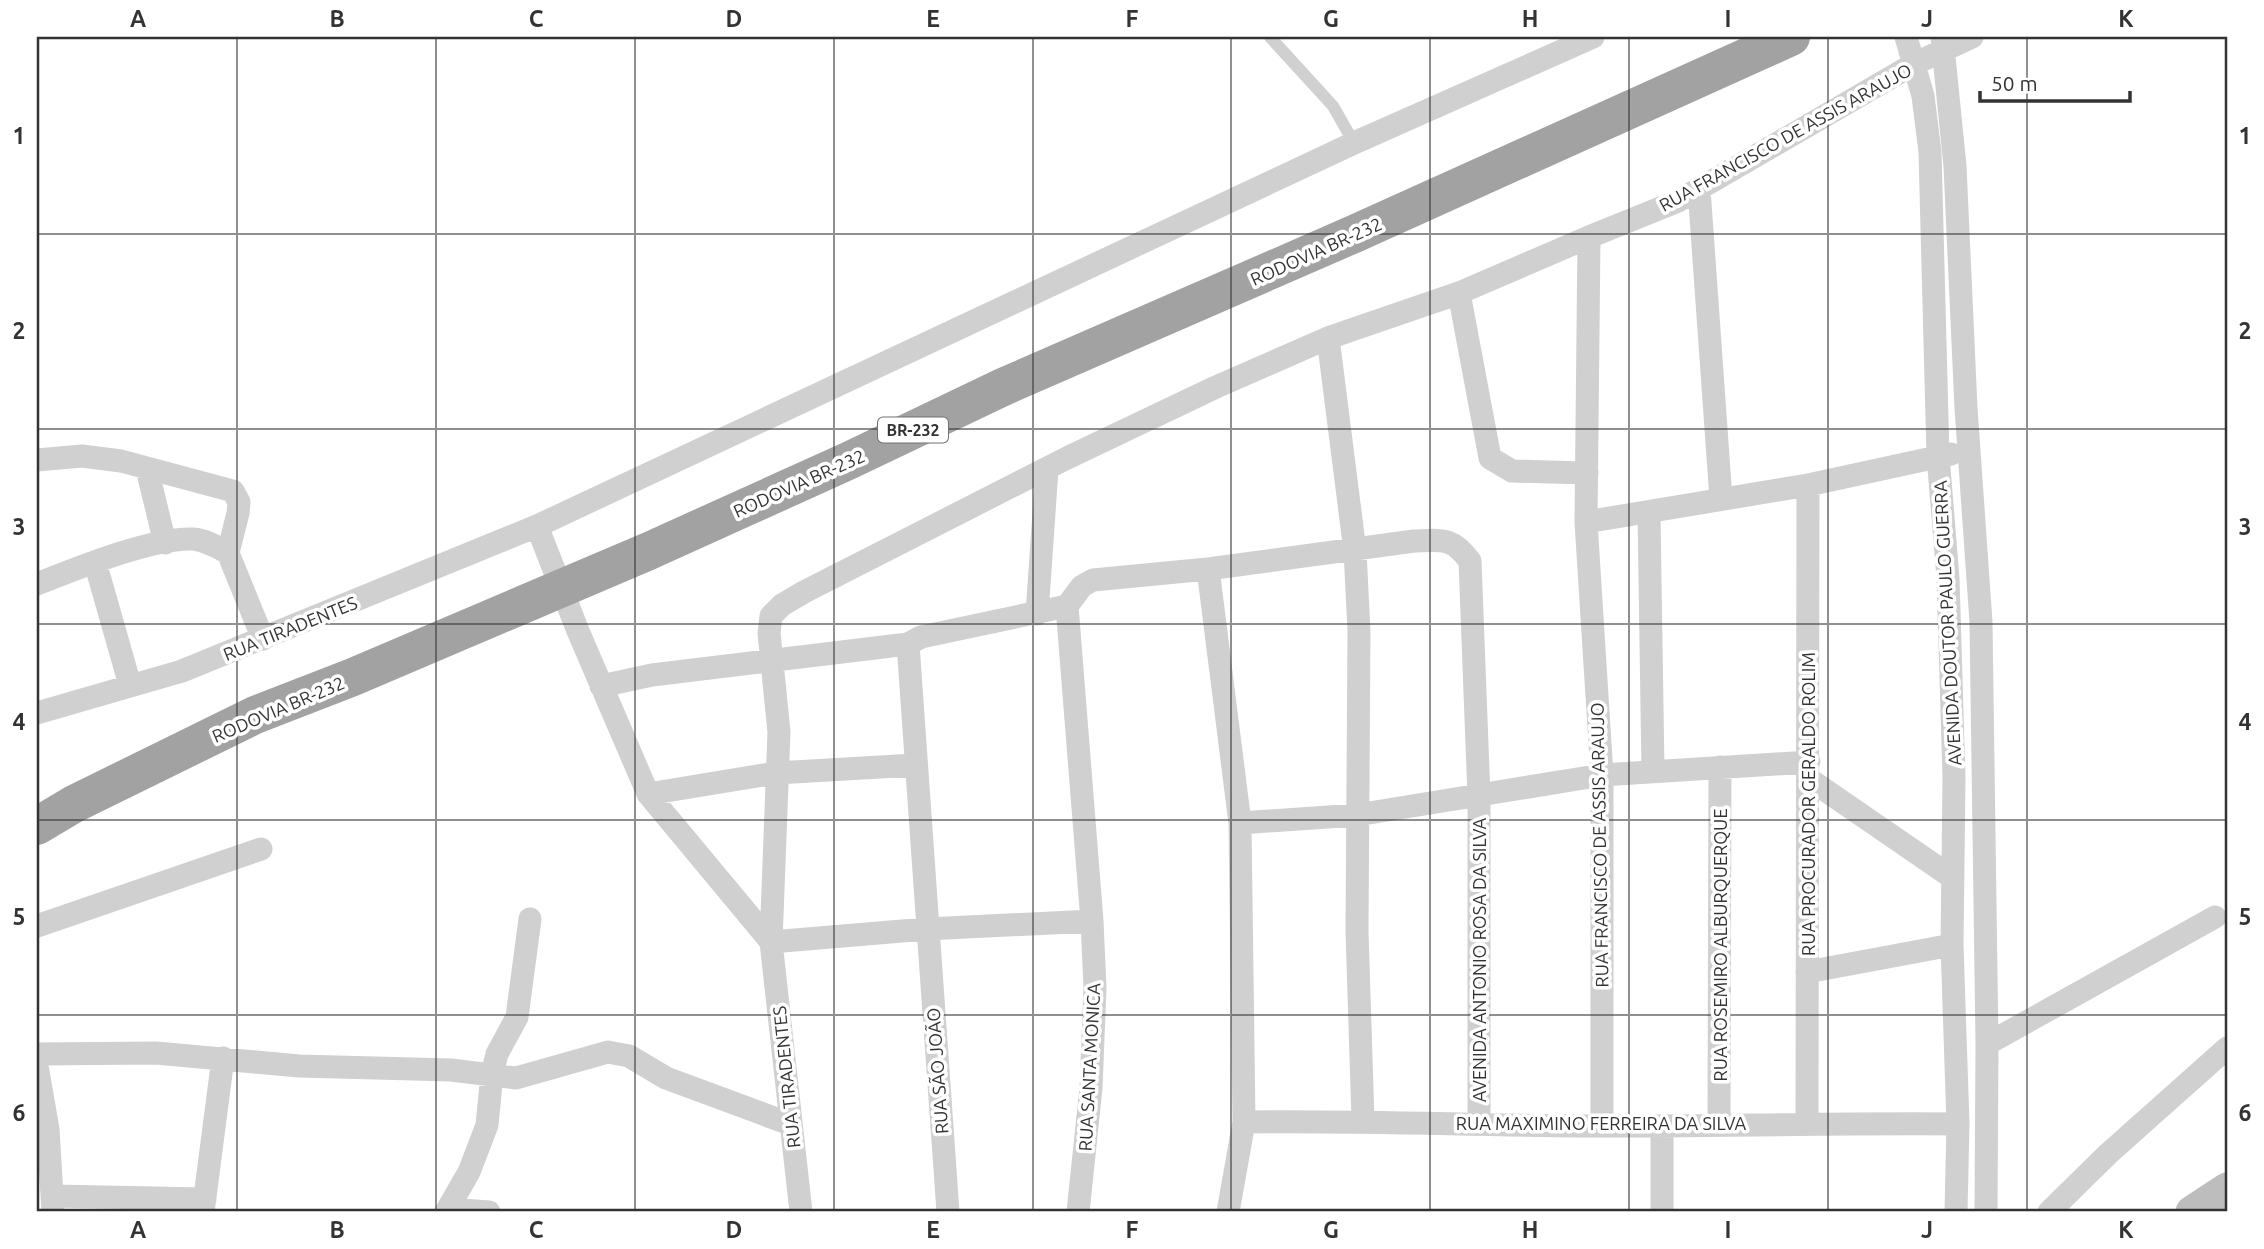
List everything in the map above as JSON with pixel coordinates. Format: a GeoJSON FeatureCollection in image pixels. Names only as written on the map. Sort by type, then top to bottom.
{"type":"FeatureCollection","features":[{"type":"Feature","properties":{"kind":"highway","name":"RODOVIA BR-232"},"geometry":{"type":"LineString","coordinates":[[37,826],[74,804],[255,715],[562,589],[848,461],[1003,387],[1354,234],[1791,37]]}},
{"type":"Feature","properties":{"kind":"street","name":"RUA TIRADENTES"},"geometry":{"type":"LineString","coordinates":[[37,713],[182,671],[537,526],[1354,143],[1593,37]]}},
{"type":"Feature","properties":{"kind":"street","name":"AVENIDA DOUTOR PAULO GUERRA"},"geometry":{"type":"LineString","coordinates":[[1906,37],[1923,96],[1930,152],[1938,456],[1948,578],[1951,681],[1952,945],[1958,1124],[1956,1212]]}},
{"type":"Feature","properties":{"kind":"street","name":"RUA FRANCISCO DE ASSIS ARAUJO"},"geometry":{"type":"LineString","coordinates":[[1602,1126],[1602,775],[1586,522],[1589,237],[1678,201],[1914,64],[1942,43],[1972,37]]}},
{"type":"Feature","properties":{"kind":"street","name":"AVENIDA DOUTOR PAULO GUERRA"},"geometry":{"type":"LineString","coordinates":[[1942,43],[1955,166],[1982,681],[1987,1044],[1986,1212]]}},
{"type":"Feature","properties":{"kind":"street"},"geometry":{"type":"LineString","coordinates":[[1699,189],[1721,499]]}},
{"type":"Feature","properties":{"kind":"street"},"geometry":{"type":"LineString","coordinates":[[776,773],[779,732],[774,658],[769,632],[771,616],[782,605],[1047,469],[1216,387],[1328,338],[1459,293],[1589,237]]}},
{"type":"Feature","properties":{"kind":"street"},"geometry":{"type":"LineString","coordinates":[[1459,293],[1490,458],[1512,471],[1587,473]]}},
{"type":"Feature","properties":{"kind":"street"},"geometry":{"type":"LineString","coordinates":[[1328,338],[1355,551],[1359,631],[1357,815],[1363,1120]]}},
{"type":"Feature","properties":{"kind":"street"},"geometry":{"type":"LineString","coordinates":[[1586,522],[1649,514],[1808,485],[1969,451]]}},
{"type":"Feature","properties":{"kind":"street"},"geometry":{"type":"LineString","coordinates":[[39,461],[82,456],[121,461],[233,491],[239,502],[228,553],[263,639]]}},
{"type":"Feature","properties":{"kind":"street"},"geometry":{"type":"LineString","coordinates":[[147,469],[165,543]]}},
{"type":"Feature","properties":{"kind":"street"},"geometry":{"type":"LineString","coordinates":[[1037,614],[1047,469]]}},
{"type":"Feature","properties":{"kind":"street","name":"RUA PROCURADOR GERALDO ROLIM"},"geometry":{"type":"LineString","coordinates":[[1807,1122],[1808,485]]}},
{"type":"Feature","properties":{"kind":"street"},"geometry":{"type":"LineString","coordinates":[[1649,514],[1653,771]]}},
{"type":"Feature","properties":{"kind":"street"},"geometry":{"type":"LineString","coordinates":[[537,526],[648,794],[771,942],[926,929],[1092,921]]}},
{"type":"Feature","properties":{"kind":"street"},"geometry":{"type":"LineString","coordinates":[[37,584],[95,562],[165,543],[200,540],[228,553]]}},
{"type":"Feature","properties":{"kind":"street","name":"AVENIDA ANTONIO ROSA DA SILVA"},"geometry":{"type":"LineString","coordinates":[[1067,606],[1074,594],[1093,580],[1208,569],[1414,541],[1446,540],[1459,547],[1470,561],[1479,797],[1479,1123]]}},
{"type":"Feature","properties":{"kind":"street"},"geometry":{"type":"LineString","coordinates":[[95,562],[130,685]]}},
{"type":"Feature","properties":{"kind":"street"},"geometry":{"type":"LineString","coordinates":[[1208,569],[1240,823],[1244,1122],[1228,1212]]}},
{"type":"Feature","properties":{"kind":"street"},"geometry":{"type":"LineString","coordinates":[[601,685],[774,658],[908,644],[921,637],[1067,606]]}},
{"type":"Feature","properties":{"kind":"street","name":"RUA SANTA MONICA"},"geometry":{"type":"LineString","coordinates":[[1067,606],[1095,988],[1091,1088],[1078,1212]]}},
{"type":"Feature","properties":{"kind":"street","name":"RUA SÃO JOÃO"},"geometry":{"type":"LineString","coordinates":[[908,644],[948,1212]]}},
{"type":"Feature","properties":{"kind":"street"},"geometry":{"type":"LineString","coordinates":[[1951,681],[1982,681]]}},
{"type":"Feature","properties":{"kind":"street"},"geometry":{"type":"LineString","coordinates":[[648,794],[776,773],[915,765]]}},
{"type":"Feature","properties":{"kind":"street"},"geometry":{"type":"LineString","coordinates":[[1240,823],[1357,815],[1602,775],[1720,767],[1809,771],[1953,877]]}},
{"type":"Feature","properties":{"kind":"street","name":"RUA ROSEMIRO ALBURQUERQUE"},"geometry":{"type":"LineString","coordinates":[[1719,1124],[1720,767]]}},
{"type":"Feature","properties":{"kind":"street","name":"RUA TIRADENTES"},"geometry":{"type":"LineString","coordinates":[[776,773],[771,942],[800,1212]]}},
{"type":"Feature","properties":{"kind":"street"},"geometry":{"type":"LineString","coordinates":[[37,926],[261,849]]}},
{"type":"Feature","properties":{"kind":"street"},"geometry":{"type":"LineString","coordinates":[[1987,1044],[2215,917]]}},
{"type":"Feature","properties":{"kind":"street"},"geometry":{"type":"LineString","coordinates":[[489,1212],[447,1211],[469,1172],[487,1125],[492,1074],[497,1054],[517,1017],[530,919]]}},
{"type":"Feature","properties":{"kind":"street"},"geometry":{"type":"LineString","coordinates":[[1807,972],[1952,945]]}},
{"type":"Feature","properties":{"kind":"street"},"geometry":{"type":"LineString","coordinates":[[2049,1212],[2108,1154],[2227,1048]]}},
{"type":"Feature","properties":{"kind":"street"},"geometry":{"type":"LineString","coordinates":[[37,1054],[156,1053],[299,1066],[451,1070],[527,1077],[594,1054],[608,1052],[629,1056],[666,1078],[790,1124]]}},
{"type":"Feature","properties":{"kind":"street"},"geometry":{"type":"LineString","coordinates":[[37,1066],[48,1129],[53,1204],[204,1206],[223,1058]]}},
{"type":"Feature","properties":{"kind":"street","name":"RUA MAXIMINO FERREIRA DA SILVA"},"geometry":{"type":"LineString","coordinates":[[1244,1122],[1363,1120],[1602,1126],[1807,1122],[1958,1124]]}},
{"type":"Feature","properties":{"kind":"street"},"geometry":{"type":"LineString","coordinates":[[1662,1126],[1662,1212]]}},
{"type":"Feature","properties":{"kind":"lane"},"geometry":{"type":"LineString","coordinates":[[1270,37],[1333,106],[1354,143]]}}]}
